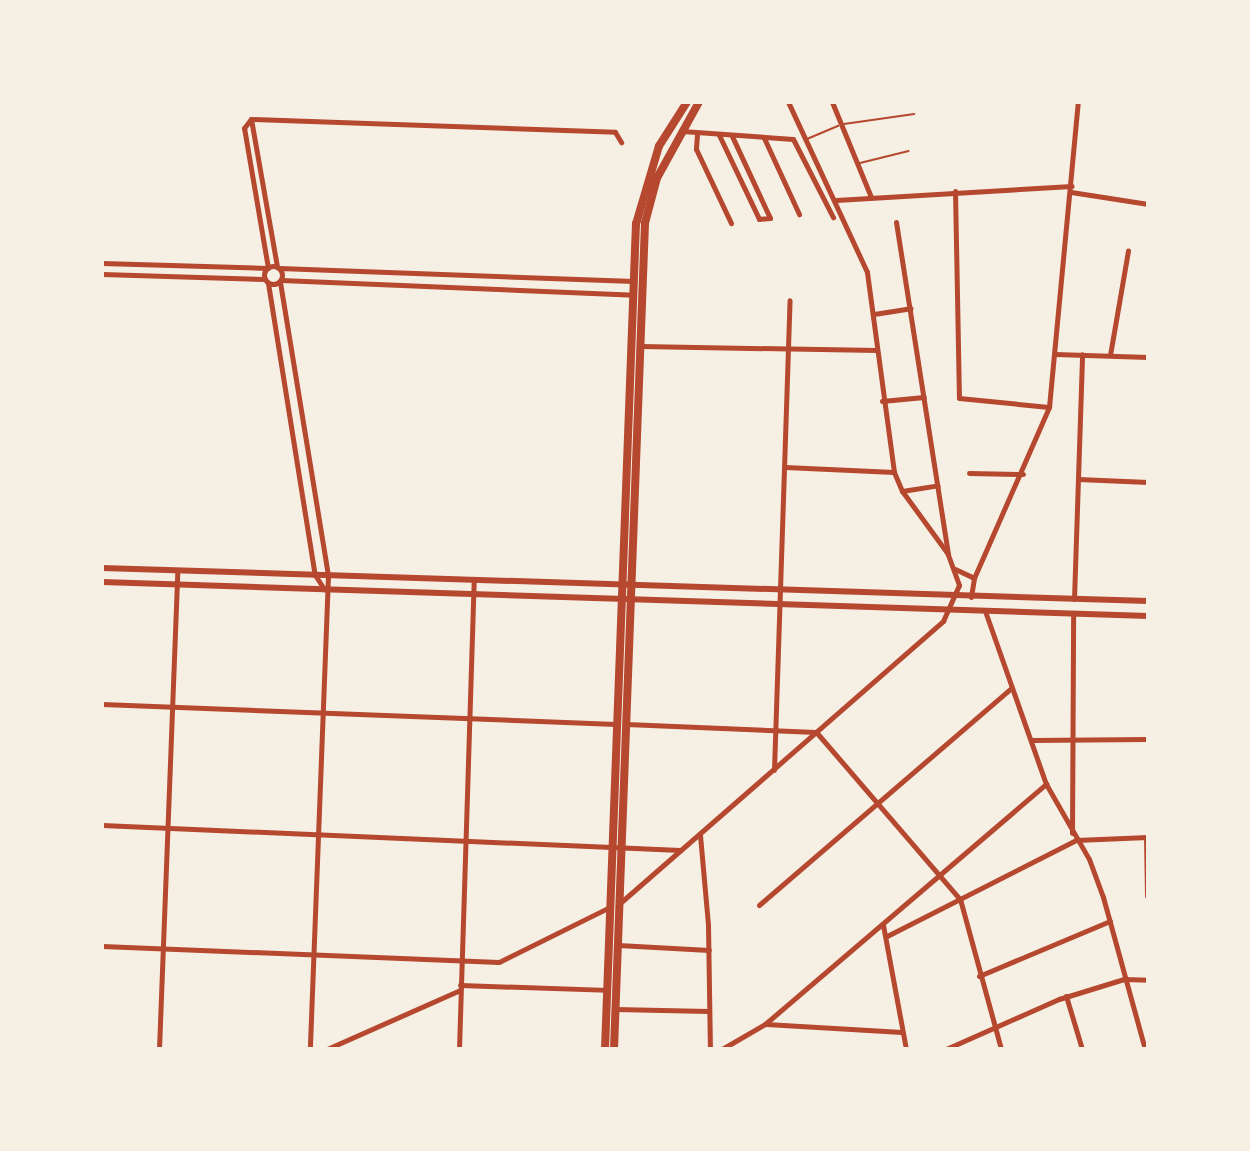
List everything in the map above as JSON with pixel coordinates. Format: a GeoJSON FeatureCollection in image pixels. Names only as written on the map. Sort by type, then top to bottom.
{"type":"FeatureCollection","features":[{"type":"Feature","properties":{"kind":"main road"},"geometry":{"type":"LineString","coordinates":[[605,1049],[640,345],[636,224],[659,146],[687,102]]}},
{"type":"Feature","properties":{"kind":"main road"},"geometry":{"type":"LineString","coordinates":[[629,586],[634,295],[639,281],[650,202],[680,131],[699,102]]}},
{"type":"Feature","properties":{"kind":"main road"},"geometry":{"type":"LineString","coordinates":[[614,1049],[620,903],[616,844]]}},
{"type":"Feature","properties":{"kind":"street"},"geometry":{"type":"LineString","coordinates":[[620,903],[817,733],[952,610],[956,596],[955,569],[948,554],[902,491],[894,472],[867,272],[788,102]]}},
{"type":"Feature","properties":{"kind":"street"},"geometry":{"type":"LineString","coordinates":[[832,102],[871,197]]}},
{"type":"Feature","properties":{"kind":"street"},"geometry":{"type":"LineString","coordinates":[[971,597],[974,578],[1023,474],[1049,407],[1078,102]]}},
{"type":"Feature","properties":{"kind":"street"},"geometry":{"type":"LineString","coordinates":[[251,119],[615,132],[621,142]]}},
{"type":"Feature","properties":{"kind":"street"},"geometry":{"type":"LineString","coordinates":[[251,119],[281,281],[328,576],[320,710],[310,1049]]}},
{"type":"Feature","properties":{"kind":"street"},"geometry":{"type":"LineString","coordinates":[[251,119],[244,128],[268,268],[266,281],[315,575],[325,590]]}},
{"type":"Feature","properties":{"kind":"street"},"geometry":{"type":"LineString","coordinates":[[680,131],[793,139],[833,217]]}},
{"type":"Feature","properties":{"kind":"street"},"geometry":{"type":"LineString","coordinates":[[697,134],[696,149],[731,223]]}},
{"type":"Feature","properties":{"kind":"street"},"geometry":{"type":"LineString","coordinates":[[719,135],[759,219],[770,218],[731,136]]}},
{"type":"Feature","properties":{"kind":"street"},"geometry":{"type":"LineString","coordinates":[[764,138],[799,214]]}},
{"type":"Feature","properties":{"kind":"street"},"geometry":{"type":"LineString","coordinates":[[811,174],[820,170]]}},
{"type":"Feature","properties":{"kind":"street"},"geometry":{"type":"LineString","coordinates":[[741,181],[752,180]]}},
{"type":"Feature","properties":{"kind":"street"},"geometry":{"type":"LineString","coordinates":[[836,200],[955,191],[1072,189],[1148,204]]}},
{"type":"Feature","properties":{"kind":"street"},"geometry":{"type":"LineString","coordinates":[[955,191],[960,400],[1049,407]]}},
{"type":"Feature","properties":{"kind":"street"},"geometry":{"type":"LineString","coordinates":[[896,222],[948,554]]}},
{"type":"Feature","properties":{"kind":"street"},"geometry":{"type":"LineString","coordinates":[[1110,355],[1128,251]]}},
{"type":"Feature","properties":{"kind":"street"},"geometry":{"type":"LineString","coordinates":[[102,263],[639,281]]}},
{"type":"Feature","properties":{"kind":"street"},"geometry":{"type":"LineString","coordinates":[[102,274],[634,295]]}},
{"type":"Feature","properties":{"kind":"street"},"geometry":{"type":"LineString","coordinates":[[509,278],[509,289]]}},
{"type":"Feature","properties":{"kind":"street"},"geometry":{"type":"LineString","coordinates":[[774,770],[790,300]]}},
{"type":"Feature","properties":{"kind":"street"},"geometry":{"type":"LineString","coordinates":[[874,314],[911,308]]}},
{"type":"Feature","properties":{"kind":"street"},"geometry":{"type":"LineString","coordinates":[[640,345],[877,350]]}},
{"type":"Feature","properties":{"kind":"street"},"geometry":{"type":"LineString","coordinates":[[1055,354],[1148,357]]}},
{"type":"Feature","properties":{"kind":"street"},"geometry":{"type":"LineString","coordinates":[[1074,599],[1082,354]]}},
{"type":"Feature","properties":{"kind":"street"},"geometry":{"type":"LineString","coordinates":[[882,401],[924,397]]}},
{"type":"Feature","properties":{"kind":"street"},"geometry":{"type":"LineString","coordinates":[[785,467],[894,472]]}},
{"type":"Feature","properties":{"kind":"street"},"geometry":{"type":"LineString","coordinates":[[969,473],[1023,474]]}},
{"type":"Feature","properties":{"kind":"street"},"geometry":{"type":"LineString","coordinates":[[1078,479],[1148,482]]}},
{"type":"Feature","properties":{"kind":"street"},"geometry":{"type":"LineString","coordinates":[[902,491],[938,485]]}},
{"type":"Feature","properties":{"kind":"street"},"geometry":{"type":"LineString","coordinates":[[102,568],[1148,601]]}},
{"type":"Feature","properties":{"kind":"street"},"geometry":{"type":"LineString","coordinates":[[146,569],[146,584]]}},
{"type":"Feature","properties":{"kind":"street"},"geometry":{"type":"LineString","coordinates":[[955,569],[974,578]]}},
{"type":"Feature","properties":{"kind":"street"},"geometry":{"type":"LineString","coordinates":[[159,1049],[177,570]]}},
{"type":"Feature","properties":{"kind":"street"},"geometry":{"type":"LineString","coordinates":[[199,586],[200,571]]}},
{"type":"Feature","properties":{"kind":"street"},"geometry":{"type":"LineString","coordinates":[[459,1049],[474,581]]}},
{"type":"Feature","properties":{"kind":"street"},"geometry":{"type":"LineString","coordinates":[[102,582],[625,602],[1148,616]]}},
{"type":"Feature","properties":{"kind":"street"},"geometry":{"type":"LineString","coordinates":[[985,611],[1046,784],[1071,835],[1089,859],[1110,921],[1145,1049]]}},
{"type":"Feature","properties":{"kind":"street"},"geometry":{"type":"LineString","coordinates":[[1071,835],[1073,614]]}},
{"type":"Feature","properties":{"kind":"street"},"geometry":{"type":"LineString","coordinates":[[759,905],[1011,688]]}},
{"type":"Feature","properties":{"kind":"street"},"geometry":{"type":"LineString","coordinates":[[102,704],[775,728],[817,733],[960,899],[1001,1049]]}},
{"type":"Feature","properties":{"kind":"street"},"geometry":{"type":"LineString","coordinates":[[1031,740],[1073,737],[1148,739]]}},
{"type":"Feature","properties":{"kind":"street"},"geometry":{"type":"LineString","coordinates":[[722,1049],[765,1024],[1046,784]]}},
{"type":"Feature","properties":{"kind":"street"},"geometry":{"type":"LineString","coordinates":[[102,825],[316,831],[616,844],[681,850]]}},
{"type":"Feature","properties":{"kind":"street"},"geometry":{"type":"LineString","coordinates":[[700,835],[709,950],[710,1049]]}},
{"type":"Feature","properties":{"kind":"street"},"geometry":{"type":"LineString","coordinates":[[887,936],[1076,840],[1147,837],[1147,896]]}},
{"type":"Feature","properties":{"kind":"street"},"geometry":{"type":"LineString","coordinates":[[102,946],[499,962],[610,907]]}},
{"type":"Feature","properties":{"kind":"street"},"geometry":{"type":"LineString","coordinates":[[979,976],[1110,921]]}},
{"type":"Feature","properties":{"kind":"street"},"geometry":{"type":"LineString","coordinates":[[883,925],[906,1049]]}},
{"type":"Feature","properties":{"kind":"street"},"geometry":{"type":"LineString","coordinates":[[617,945],[709,950]]}},
{"type":"Feature","properties":{"kind":"street"},"geometry":{"type":"LineString","coordinates":[[946,1049],[1066,996],[1124,979],[1148,980]]}},
{"type":"Feature","properties":{"kind":"street"},"geometry":{"type":"LineString","coordinates":[[327,1049],[460,987],[607,990]]}},
{"type":"Feature","properties":{"kind":"street"},"geometry":{"type":"LineString","coordinates":[[1066,996],[1082,1049]]}},
{"type":"Feature","properties":{"kind":"street"},"geometry":{"type":"LineString","coordinates":[[615,1009],[708,1011]]}},
{"type":"Feature","properties":{"kind":"street"},"geometry":{"type":"LineString","coordinates":[[765,1024],[902,1032]]}},
{"type":"Feature","properties":{"kind":"lane"},"geometry":{"type":"LineString","coordinates":[[805,140],[842,125],[914,114]]}},
{"type":"Feature","properties":{"kind":"lane"},"geometry":{"type":"LineString","coordinates":[[859,164],[909,151]]}}]}
